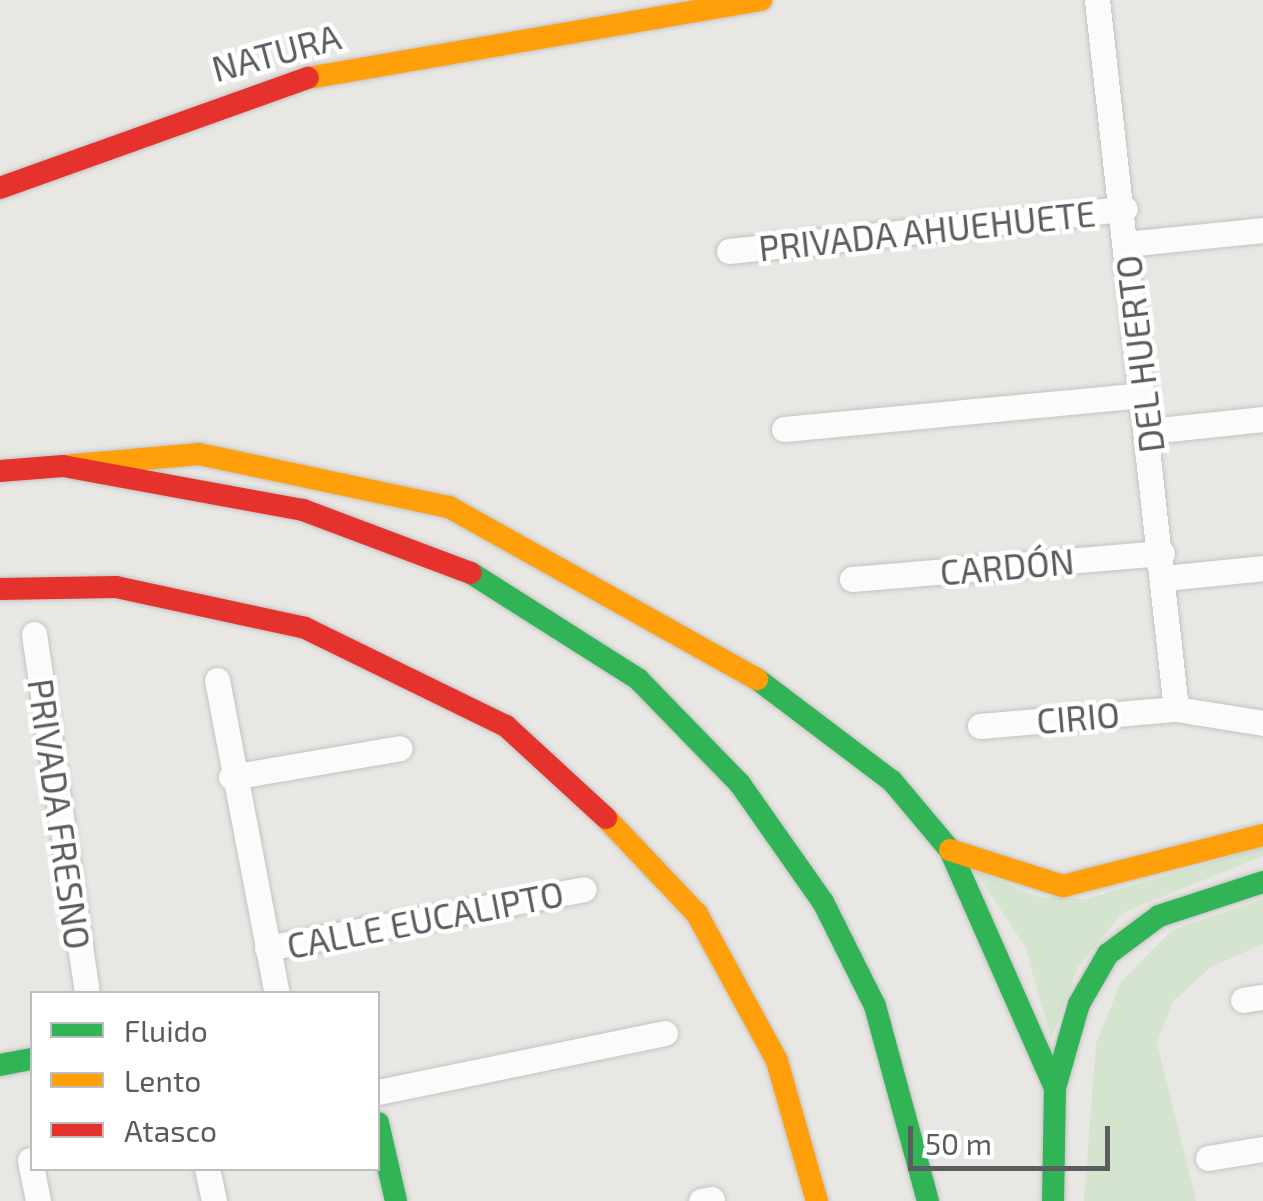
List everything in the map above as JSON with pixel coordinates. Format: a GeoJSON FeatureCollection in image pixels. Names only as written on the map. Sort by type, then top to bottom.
{"type":"FeatureCollection","features":[{"type":"Feature","properties":{"kind":"main road","name":"NATURA"},"geometry":{"type":"LineString","coordinates":[[0,188],[288,80],[761,0]]}},
{"type":"Feature","properties":{"kind":"main road"},"geometry":{"type":"LineString","coordinates":[[0,471],[199,454],[449,507],[674,625],[816,718],[892,781],[950,850],[1055,1088]]}},
{"type":"Feature","properties":{"kind":"main road"},"geometry":{"type":"LineString","coordinates":[[64,466],[303,510],[433,554],[533,606],[638,679],[740,784],[823,902],[875,1006],[928,1201]]}},
{"type":"Feature","properties":{"kind":"main road"},"geometry":{"type":"LineString","coordinates":[[0,589],[116,587],[305,628],[506,726],[563,772],[697,914],[777,1061],[817,1201]]}},
{"type":"Feature","properties":{"kind":"main road"},"geometry":{"type":"LineString","coordinates":[[950,850],[1063,886],[1263,834]]}},
{"type":"Feature","properties":{"kind":"main road"},"geometry":{"type":"LineString","coordinates":[[1053,1201],[1055,1088],[1079,1004],[1108,954],[1159,916],[1263,882]]}},
{"type":"Feature","properties":{"kind":"main road"},"geometry":{"type":"LineString","coordinates":[[0,1066],[30,1059]]}},
{"type":"Feature","properties":{"kind":"main road"},"geometry":{"type":"LineString","coordinates":[[380,1132],[396,1201]]}},
{"type":"Feature","properties":{"kind":"street","name":"DEL HUERTO"},"geometry":{"type":"LineString","coordinates":[[1097,0],[1125,209],[1176,709]]}},
{"type":"Feature","properties":{"kind":"street","name":"PRIVADA AHUEHUETE"},"geometry":{"type":"LineString","coordinates":[[729,250],[1125,209]]}},
{"type":"Feature","properties":{"kind":"street"},"geometry":{"type":"LineString","coordinates":[[1126,244],[1263,230]]}},
{"type":"Feature","properties":{"kind":"street"},"geometry":{"type":"LineString","coordinates":[[784,429],[1142,395]]}},
{"type":"Feature","properties":{"kind":"street"},"geometry":{"type":"LineString","coordinates":[[1149,431],[1263,418]]}},
{"type":"Feature","properties":{"kind":"street","name":"CARDÓN"},"geometry":{"type":"LineString","coordinates":[[852,579],[1163,566],[1263,568]]}},
{"type":"Feature","properties":{"kind":"street","name":"PRIVADA FRESNO"},"geometry":{"type":"LineString","coordinates":[[34,634],[87,991]]}},
{"type":"Feature","properties":{"kind":"street"},"geometry":{"type":"LineString","coordinates":[[218,680],[231,777],[276,991]]}},
{"type":"Feature","properties":{"kind":"street","name":"CIRIO"},"geometry":{"type":"LineString","coordinates":[[980,726],[1176,709],[1263,723]]}},
{"type":"Feature","properties":{"kind":"street"},"geometry":{"type":"LineString","coordinates":[[231,777],[400,748]]}},
{"type":"Feature","properties":{"kind":"street","name":"CALLE EUCALIPTO"},"geometry":{"type":"LineString","coordinates":[[266,948],[584,889]]}},
{"type":"Feature","properties":{"kind":"street"},"geometry":{"type":"LineString","coordinates":[[380,1092],[666,1033]]}},
{"type":"Feature","properties":{"kind":"street"},"geometry":{"type":"LineString","coordinates":[[1208,1158],[1263,1150]]}},
{"type":"Feature","properties":{"kind":"street"},"geometry":{"type":"LineString","coordinates":[[32,1171],[38,1201]]}},
{"type":"Feature","properties":{"kind":"street"},"geometry":{"type":"LineString","coordinates":[[208,1171],[214,1201]]}},
{"type":"Feature","properties":{"kind":"green space"},"geometry":{"type":"Polygon","coordinates":[[[1263,847],[1263,856],[1122,913],[1078,967],[1051,1039],[1025,946],[975,871],[1038,897],[1086,899],[1263,847]]]}},
{"type":"Feature","properties":{"kind":"green space"},"geometry":{"type":"Polygon","coordinates":[[[1263,899],[1263,944],[1211,967],[1173,1001],[1157,1043],[1196,1201],[1084,1201],[1096,1044],[1121,982],[1172,930],[1263,899]]]}},
{"type":"Feature","properties":{"kind":"traffic: fast"},"geometry":{"type":"LineString","coordinates":[[471,573],[638,679],[740,784],[823,902],[875,1006],[928,1201]]}},
{"type":"Feature","properties":{"kind":"traffic: fast"},"geometry":{"type":"LineString","coordinates":[[757,679],[892,781],[950,850],[1055,1088],[1053,1201]]}},
{"type":"Feature","properties":{"kind":"traffic: fast"},"geometry":{"type":"LineString","coordinates":[[1055,1088],[1079,1004],[1108,954],[1159,916],[1263,882]]}},
{"type":"Feature","properties":{"kind":"traffic: fast"},"geometry":{"type":"LineString","coordinates":[[0,1065],[30,1059]]}},
{"type":"Feature","properties":{"kind":"traffic: fast"},"geometry":{"type":"LineString","coordinates":[[380,1132],[396,1201]]}},
{"type":"Feature","properties":{"kind":"traffic: slow"},"geometry":{"type":"LineString","coordinates":[[308,78],[761,0]]}},
{"type":"Feature","properties":{"kind":"traffic: slow"},"geometry":{"type":"LineString","coordinates":[[63,466],[199,454],[449,507],[757,679]]}},
{"type":"Feature","properties":{"kind":"traffic: slow"},"geometry":{"type":"LineString","coordinates":[[606,818],[697,914],[777,1061],[817,1201]]}},
{"type":"Feature","properties":{"kind":"traffic: slow"},"geometry":{"type":"LineString","coordinates":[[950,850],[1063,886],[1263,835]]}},
{"type":"Feature","properties":{"kind":"traffic: jam"},"geometry":{"type":"LineString","coordinates":[[0,188],[308,78]]}},
{"type":"Feature","properties":{"kind":"traffic: jam"},"geometry":{"type":"LineString","coordinates":[[0,471],[63,466],[303,510],[471,573]]}},
{"type":"Feature","properties":{"kind":"traffic: jam"},"geometry":{"type":"LineString","coordinates":[[0,589],[116,587],[305,628],[506,726],[606,818]]}}]}
